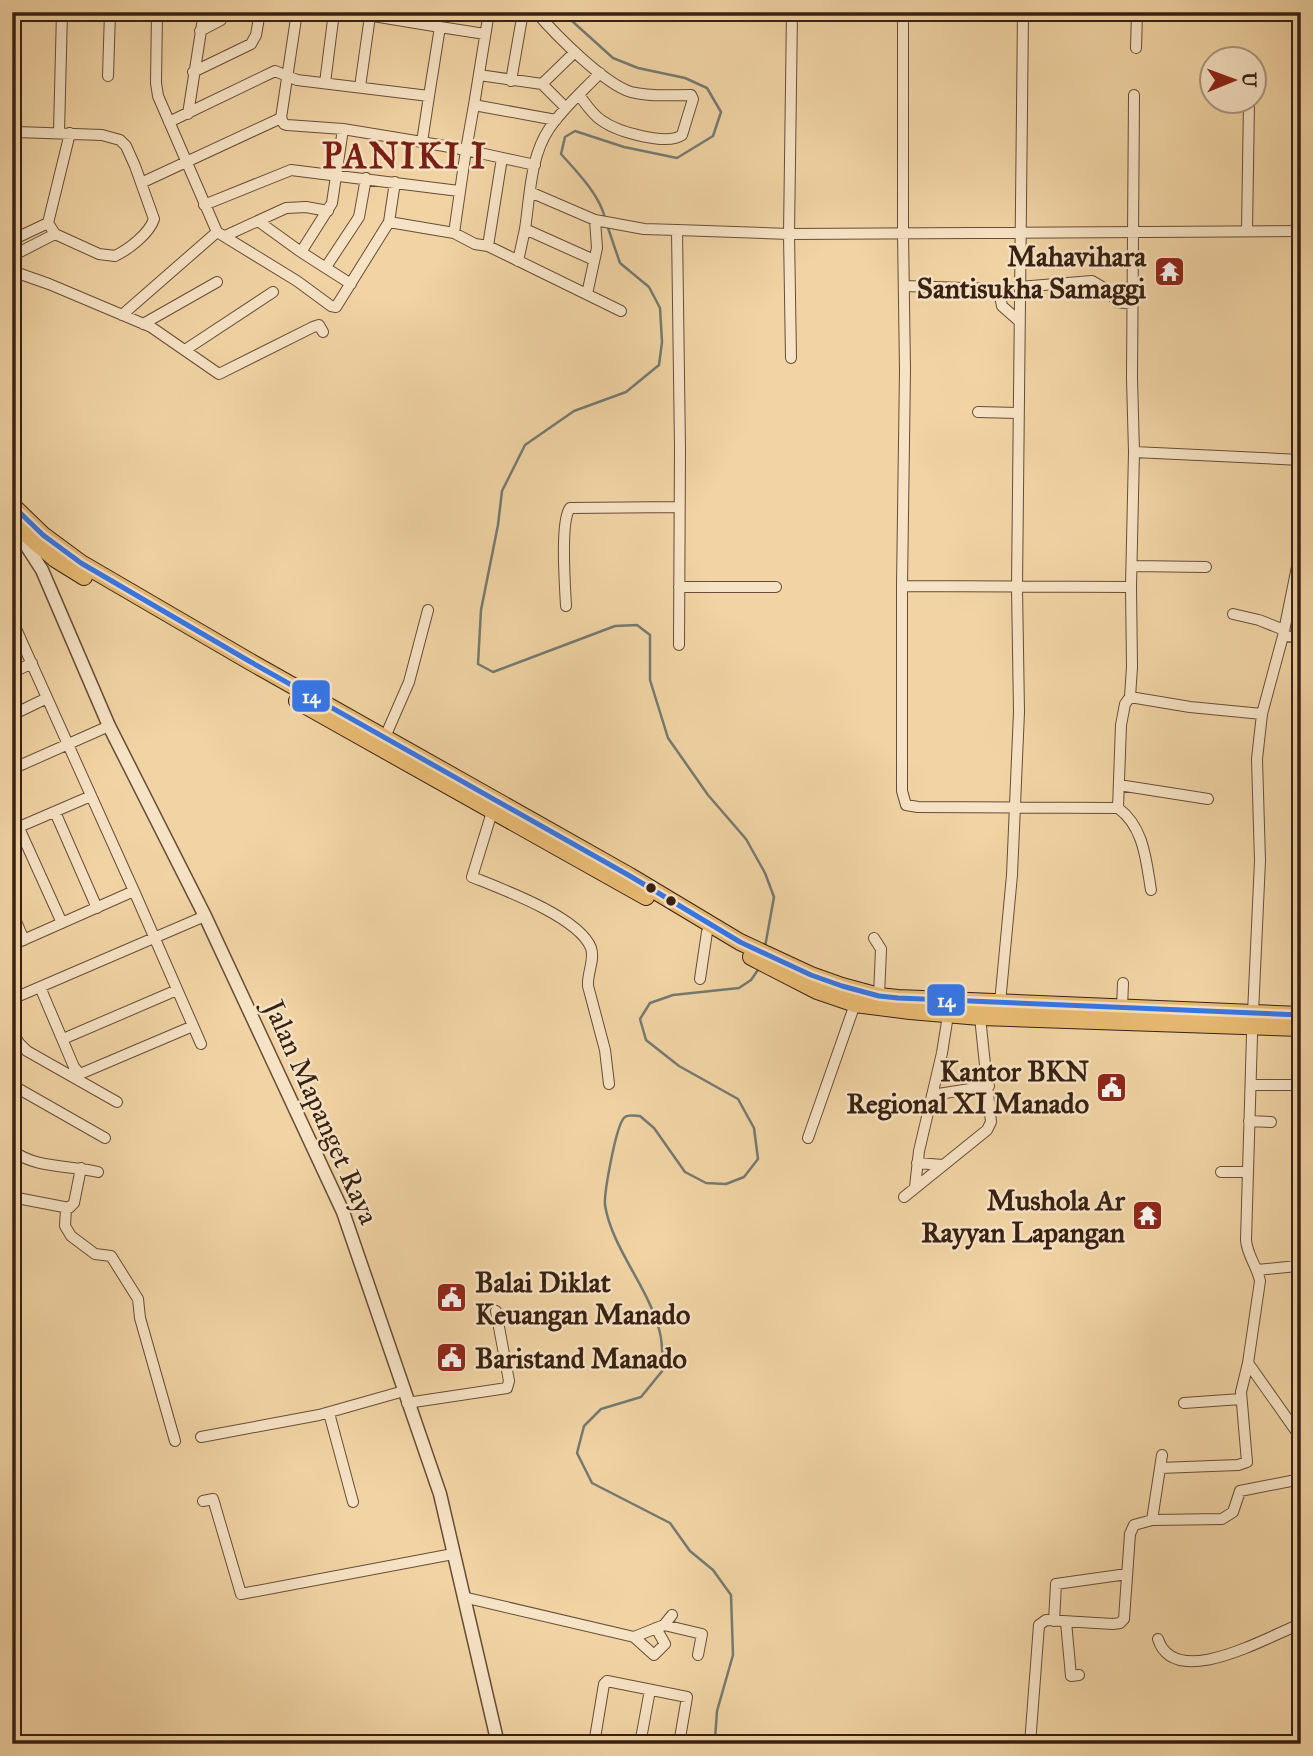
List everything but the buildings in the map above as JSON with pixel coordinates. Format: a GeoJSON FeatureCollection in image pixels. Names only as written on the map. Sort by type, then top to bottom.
{"type":"FeatureCollection","features":[{"type":"Feature","properties":{"kind":"highway"},"geometry":{"type":"LineString","coordinates":[[12,505],[22,526],[55,559],[492,812],[627,881],[707,932],[752,952]]}},
{"type":"Feature","properties":{"kind":"highway"},"geometry":{"type":"LineString","coordinates":[[22,526],[627,881],[752,952],[855,1004],[980,1017],[1254,1020],[1301,1015]]}},
{"type":"Feature","properties":{"kind":"highway"},"geometry":{"type":"LineString","coordinates":[[42,570],[55,559]]}},
{"type":"Feature","properties":{"kind":"highway"},"geometry":{"type":"LineString","coordinates":[[793,973],[879,996],[1122,1008],[1254,1020],[1301,1028]]}},
{"type":"Feature","properties":{"kind":"street"},"geometry":{"type":"LineString","coordinates":[[12,156],[17,132],[13,108],[13,12]]}},
{"type":"Feature","properties":{"kind":"street"},"geometry":{"type":"LineString","coordinates":[[17,132],[65,133],[110,136],[120,140],[126,146],[152,209],[153,223],[115,256],[102,255],[55,234],[48,223],[65,133],[62,12]]}},
{"type":"Feature","properties":{"kind":"street"},"geometry":{"type":"LineString","coordinates":[[108,76],[110,12]]}},
{"type":"Feature","properties":{"kind":"street"},"geometry":{"type":"LineString","coordinates":[[157,12],[156,83],[160,102],[204,205],[221,234],[297,281],[331,306],[337,306],[389,222],[395,182]]}},
{"type":"Feature","properties":{"kind":"street"},"geometry":{"type":"LineString","coordinates":[[188,114],[204,12]]}},
{"type":"Feature","properties":{"kind":"street"},"geometry":{"type":"LineString","coordinates":[[200,31],[221,20],[224,12]]}},
{"type":"Feature","properties":{"kind":"street"},"geometry":{"type":"LineString","coordinates":[[193,72],[251,44],[256,35],[260,12]]}},
{"type":"Feature","properties":{"kind":"street"},"geometry":{"type":"LineString","coordinates":[[297,12],[282,122],[287,125],[343,129],[422,142],[535,165]]}},
{"type":"Feature","properties":{"kind":"street"},"geometry":{"type":"LineString","coordinates":[[324,83],[334,12]]}},
{"type":"Feature","properties":{"kind":"street"},"geometry":{"type":"LineString","coordinates":[[349,12],[485,34]]}},
{"type":"Feature","properties":{"kind":"street"},"geometry":{"type":"LineString","coordinates":[[454,233],[489,12]]}},
{"type":"Feature","properties":{"kind":"street"},"geometry":{"type":"LineString","coordinates":[[511,81],[523,12]]}},
{"type":"Feature","properties":{"kind":"street"},"geometry":{"type":"LineString","coordinates":[[536,12],[575,52],[600,73],[629,91],[691,95],[693,99],[682,135],[676,139],[659,139],[616,128],[599,119],[579,95]]}},
{"type":"Feature","properties":{"kind":"street"},"geometry":{"type":"LineString","coordinates":[[791,358],[789,234],[792,12]]}},
{"type":"Feature","properties":{"kind":"street"},"geometry":{"type":"LineString","coordinates":[[904,12],[903,800],[906,805],[918,807],[1118,808],[1132,821],[1140,838],[1151,890]]}},
{"type":"Feature","properties":{"kind":"street"},"geometry":{"type":"LineString","coordinates":[[1000,1003],[1012,875],[1019,712],[1019,234],[1023,12]]}},
{"type":"Feature","properties":{"kind":"street"},"geometry":{"type":"LineString","coordinates":[[1136,48],[1137,12]]}},
{"type":"Feature","properties":{"kind":"street"},"geometry":{"type":"LineString","coordinates":[[360,87],[370,16]]}},
{"type":"Feature","properties":{"kind":"street"},"geometry":{"type":"LineString","coordinates":[[422,142],[440,27]]}},
{"type":"Feature","properties":{"kind":"street"},"geometry":{"type":"LineString","coordinates":[[542,84],[575,52]]}},
{"type":"Feature","properties":{"kind":"street"},"geometry":{"type":"LineString","coordinates":[[169,121],[273,71],[287,78],[429,96]]}},
{"type":"Feature","properties":{"kind":"street"},"geometry":{"type":"LineString","coordinates":[[519,261],[535,165],[542,141],[566,108],[600,73]]}},
{"type":"Feature","properties":{"kind":"street"},"geometry":{"type":"LineString","coordinates":[[479,75],[542,84],[566,108]]}},
{"type":"Feature","properties":{"kind":"street"},"geometry":{"type":"LineString","coordinates":[[1118,808],[1121,725],[1125,704],[1130,697],[1132,667],[1131,587],[1135,452],[1133,95]]}},
{"type":"Feature","properties":{"kind":"street"},"geometry":{"type":"LineString","coordinates":[[474,105],[556,120]]}},
{"type":"Feature","properties":{"kind":"street"},"geometry":{"type":"LineString","coordinates":[[1248,231],[1250,116]]}},
{"type":"Feature","properties":{"kind":"street"},"geometry":{"type":"LineString","coordinates":[[141,183],[281,118]]}},
{"type":"Feature","properties":{"kind":"street"},"geometry":{"type":"LineString","coordinates":[[301,251],[328,211],[337,175],[343,129]]}},
{"type":"Feature","properties":{"kind":"street"},"geometry":{"type":"LineString","coordinates":[[488,246],[502,158]]}},
{"type":"Feature","properties":{"kind":"street"},"geometry":{"type":"LineString","coordinates":[[204,205],[287,170],[459,191]]}},
{"type":"Feature","properties":{"kind":"street"},"geometry":{"type":"LineString","coordinates":[[326,267],[359,217],[366,178]]}},
{"type":"Feature","properties":{"kind":"street"},"geometry":{"type":"LineString","coordinates":[[530,192],[595,220],[644,229],[789,234],[1301,231]]}},
{"type":"Feature","properties":{"kind":"street"},"geometry":{"type":"LineString","coordinates":[[122,315],[221,234],[292,207],[328,211]]}},
{"type":"Feature","properties":{"kind":"street"},"geometry":{"type":"LineString","coordinates":[[587,294],[597,248],[595,220]]}},
{"type":"Feature","properties":{"kind":"street"},"geometry":{"type":"LineString","coordinates":[[258,221],[351,284]]}},
{"type":"Feature","properties":{"kind":"street"},"geometry":{"type":"LineString","coordinates":[[389,222],[454,233],[488,246],[621,311]]}},
{"type":"Feature","properties":{"kind":"street"},"geometry":{"type":"LineString","coordinates":[[12,240],[48,223]]}},
{"type":"Feature","properties":{"kind":"street"},"geometry":{"type":"LineString","coordinates":[[525,229],[594,260]]}},
{"type":"Feature","properties":{"kind":"street"},"geometry":{"type":"LineString","coordinates":[[677,230],[679,645]]}},
{"type":"Feature","properties":{"kind":"street"},"geometry":{"type":"LineString","coordinates":[[12,257],[55,234]]}},
{"type":"Feature","properties":{"kind":"street"},"geometry":{"type":"LineString","coordinates":[[12,271],[143,324],[222,374],[313,327],[319,326],[323,332]]}},
{"type":"Feature","properties":{"kind":"street"},"geometry":{"type":"LineString","coordinates":[[1019,287],[1092,281],[1109,290],[1117,302],[1133,304]]}},
{"type":"Feature","properties":{"kind":"street"},"geometry":{"type":"LineString","coordinates":[[143,324],[216,282]]}},
{"type":"Feature","properties":{"kind":"street"},"geometry":{"type":"LineString","coordinates":[[904,286],[998,290],[1002,306],[1019,321]]}},
{"type":"Feature","properties":{"kind":"street"},"geometry":{"type":"LineString","coordinates":[[185,350],[273,292]]}},
{"type":"Feature","properties":{"kind":"street"},"geometry":{"type":"LineString","coordinates":[[978,412],[1018,413]]}},
{"type":"Feature","properties":{"kind":"street"},"geometry":{"type":"LineString","coordinates":[[1135,452],[1301,460]]}},
{"type":"Feature","properties":{"kind":"street"},"geometry":{"type":"LineString","coordinates":[[566,606],[565,528],[566,514],[570,508],[679,507]]}},
{"type":"Feature","properties":{"kind":"street","name":"Jalan Mapanget Raya"},"geometry":{"type":"LineString","coordinates":[[22,526],[22,539],[42,570],[109,726],[205,916],[343,1212],[440,1494],[498,1744]]}},
{"type":"Feature","properties":{"kind":"street"},"geometry":{"type":"LineString","coordinates":[[1160,1468],[1238,1465],[1247,1462],[1241,1392],[1260,1281],[1246,1245],[1260,861],[1257,759],[1262,714],[1296,595],[1301,547]]}},
{"type":"Feature","properties":{"kind":"street"},"geometry":{"type":"LineString","coordinates":[[1133,566],[1206,567]]}},
{"type":"Feature","properties":{"kind":"street"},"geometry":{"type":"LineString","coordinates":[[902,586],[1131,587]]}},
{"type":"Feature","properties":{"kind":"street"},"geometry":{"type":"LineString","coordinates":[[679,587],[776,587]]}},
{"type":"Feature","properties":{"kind":"street"},"geometry":{"type":"LineString","coordinates":[[385,737],[409,681],[428,610]]}},
{"type":"Feature","properties":{"kind":"street"},"geometry":{"type":"LineString","coordinates":[[1233,614],[1301,638]]}},
{"type":"Feature","properties":{"kind":"street"},"geometry":{"type":"LineString","coordinates":[[13,624],[201,1044]]}},
{"type":"Feature","properties":{"kind":"street"},"geometry":{"type":"LineString","coordinates":[[12,673],[32,663]]}},
{"type":"Feature","properties":{"kind":"street"},"geometry":{"type":"LineString","coordinates":[[1130,697],[1189,707],[1262,714]]}},
{"type":"Feature","properties":{"kind":"street"},"geometry":{"type":"LineString","coordinates":[[12,715],[47,698]]}},
{"type":"Feature","properties":{"kind":"street"},"geometry":{"type":"LineString","coordinates":[[12,769],[109,726]]}},
{"type":"Feature","properties":{"kind":"street"},"geometry":{"type":"LineString","coordinates":[[1119,785],[1208,799]]}},
{"type":"Feature","properties":{"kind":"street"},"geometry":{"type":"LineString","coordinates":[[62,923],[15,829],[91,796]]}},
{"type":"Feature","properties":{"kind":"street"},"geometry":{"type":"LineString","coordinates":[[55,812],[97,908]]}},
{"type":"Feature","properties":{"kind":"street"},"geometry":{"type":"LineString","coordinates":[[492,812],[472,877],[535,904],[587,940],[592,957],[588,986],[606,1050],[609,1084]]}},
{"type":"Feature","properties":{"kind":"street"},"geometry":{"type":"LineString","coordinates":[[12,945],[134,891]]}},
{"type":"Feature","properties":{"kind":"street"},"geometry":{"type":"LineString","coordinates":[[12,912],[24,940]]}},
{"type":"Feature","properties":{"kind":"street"},"geometry":{"type":"LineString","coordinates":[[12,999],[205,916]]}},
{"type":"Feature","properties":{"kind":"street"},"geometry":{"type":"LineString","coordinates":[[700,979],[707,932]]}},
{"type":"Feature","properties":{"kind":"street"},"geometry":{"type":"LineString","coordinates":[[874,938],[881,949],[879,996]]}},
{"type":"Feature","properties":{"kind":"street"},"geometry":{"type":"LineString","coordinates":[[1122,1008],[1123,983]]}},
{"type":"Feature","properties":{"kind":"street"},"geometry":{"type":"LineString","coordinates":[[40,987],[74,1067],[82,1074],[194,1026]]}},
{"type":"Feature","properties":{"kind":"street"},"geometry":{"type":"LineString","coordinates":[[63,1039],[177,990]]}},
{"type":"Feature","properties":{"kind":"street"},"geometry":{"type":"LineString","coordinates":[[808,1138],[855,1004]]}},
{"type":"Feature","properties":{"kind":"street"},"geometry":{"type":"LineString","coordinates":[[915,1188],[917,1163],[948,1015]]}},
{"type":"Feature","properties":{"kind":"street"},"geometry":{"type":"LineString","coordinates":[[904,1197],[987,1130],[991,1122],[980,1017]]}},
{"type":"Feature","properties":{"kind":"street"},"geometry":{"type":"LineString","coordinates":[[12,1031],[27,1051],[117,1102]]}},
{"type":"Feature","properties":{"kind":"street"},"geometry":{"type":"LineString","coordinates":[[12,1085],[105,1138]]}},
{"type":"Feature","properties":{"kind":"street"},"geometry":{"type":"LineString","coordinates":[[1251,1085],[1301,1085]]}},
{"type":"Feature","properties":{"kind":"street"},"geometry":{"type":"LineString","coordinates":[[932,1094],[989,1086]]}},
{"type":"Feature","properties":{"kind":"street"},"geometry":{"type":"LineString","coordinates":[[1249,1121],[1270,1122]]}},
{"type":"Feature","properties":{"kind":"street"},"geometry":{"type":"LineString","coordinates":[[12,1150],[18,1157],[98,1172]]}},
{"type":"Feature","properties":{"kind":"street"},"geometry":{"type":"LineString","coordinates":[[917,1163],[943,1166]]}},
{"type":"Feature","properties":{"kind":"street"},"geometry":{"type":"LineString","coordinates":[[12,1197],[66,1209],[73,1206],[81,1168]]}},
{"type":"Feature","properties":{"kind":"street"},"geometry":{"type":"LineString","coordinates":[[1221,1172],[1247,1172]]}},
{"type":"Feature","properties":{"kind":"street"},"geometry":{"type":"LineString","coordinates":[[66,1209],[65,1226],[71,1236],[94,1254],[111,1256],[136,1293],[140,1318],[175,1441]]}},
{"type":"Feature","properties":{"kind":"street"},"geometry":{"type":"LineString","coordinates":[[1257,1270],[1297,1266],[1299,1245]]}},
{"type":"Feature","properties":{"kind":"street"},"geometry":{"type":"LineString","coordinates":[[201,1437],[405,1397],[506,1388],[509,1381],[496,1311]]}},
{"type":"Feature","properties":{"kind":"street"},"geometry":{"type":"LineString","coordinates":[[1248,1363],[1301,1438]]}},
{"type":"Feature","properties":{"kind":"street"},"geometry":{"type":"LineString","coordinates":[[1184,1403],[1241,1399]]}},
{"type":"Feature","properties":{"kind":"street"},"geometry":{"type":"LineString","coordinates":[[329,1413],[352,1502]]}},
{"type":"Feature","properties":{"kind":"street"},"geometry":{"type":"LineString","coordinates":[[1152,1520],[1162,1455]]}},
{"type":"Feature","properties":{"kind":"street"},"geometry":{"type":"LineString","coordinates":[[1030,1744],[1039,1625],[1043,1621],[1114,1624],[1122,1622],[1131,1529],[1138,1523],[1152,1520],[1222,1519],[1233,1512],[1240,1491],[1301,1479]]}},
{"type":"Feature","properties":{"kind":"street"},"geometry":{"type":"LineString","coordinates":[[203,1501],[213,1499],[242,1594],[453,1554]]}},
{"type":"Feature","properties":{"kind":"street"},"geometry":{"type":"LineString","coordinates":[[1054,1621],[1056,1584],[1127,1574]]}},
{"type":"Feature","properties":{"kind":"street"},"geometry":{"type":"LineString","coordinates":[[463,1597],[634,1637],[654,1655],[666,1644],[660,1627]]}},
{"type":"Feature","properties":{"kind":"street"},"geometry":{"type":"LineString","coordinates":[[634,1637],[660,1627],[671,1615]]}},
{"type":"Feature","properties":{"kind":"street"},"geometry":{"type":"LineString","coordinates":[[1066,1622],[1071,1676],[1079,1675]]}},
{"type":"Feature","properties":{"kind":"street"},"geometry":{"type":"LineString","coordinates":[[1158,1639],[1160,1646],[1179,1660],[1205,1660],[1233,1654],[1301,1624]]}},
{"type":"Feature","properties":{"kind":"street"},"geometry":{"type":"LineString","coordinates":[[660,1627],[702,1634],[698,1655]]}},
{"type":"Feature","properties":{"kind":"street"},"geometry":{"type":"LineString","coordinates":[[594,1744],[605,1682],[687,1696],[679,1744]]}},
{"type":"Feature","properties":{"kind":"street"},"geometry":{"type":"LineString","coordinates":[[640,1744],[650,1690]]}},
{"type":"Feature","properties":{"kind":"waterway"},"geometry":{"type":"LineString","coordinates":[[562,12],[613,58],[638,68],[685,78],[707,88],[721,112],[713,136],[677,158],[624,147],[575,131],[565,137],[561,154],[593,192],[605,218]]}},
{"type":"Feature","properties":{"kind":"waterway"},"geometry":{"type":"LineString","coordinates":[[607,225],[620,263],[649,287],[660,308],[662,342],[659,365],[626,392],[574,411],[525,445],[502,491],[481,610],[478,664],[493,672],[615,626],[637,625],[650,635],[650,680],[668,738],[708,795],[746,839],[765,873],[774,897],[765,947]]}},
{"type":"Feature","properties":{"kind":"waterway"},"geometry":{"type":"LineString","coordinates":[[718,1744],[715,1739],[717,1711],[733,1655],[731,1595],[713,1570],[690,1551],[670,1523],[592,1483],[577,1453],[584,1426],[601,1409],[641,1397],[663,1370],[661,1338],[655,1317],[615,1237],[605,1205],[611,1159],[625,1117],[640,1116],[654,1128],[685,1172],[706,1183],[726,1184],[744,1177],[758,1159],[754,1128],[738,1099],[679,1066],[646,1040],[640,1019],[650,1003],[673,995],[739,988],[751,980],[760,967]]}},
{"type":"Feature","properties":{"kind":"transit line","name":"14"},"geometry":{"type":"LineString","coordinates":[[12,505],[43,535],[81,563],[630,876],[740,942],[811,975],[879,996],[898,998],[1301,1015]]}},
{"type":"Feature","properties":{"kind":"place","name":"Mahavihara Santisukha Samaggi"},"geometry":{"type":"Point","coordinates":[1169,272]}},
{"type":"Feature","properties":{"kind":"place","name":"Kantor BKN Regional XI Manado"},"geometry":{"type":"Point","coordinates":[1112,1087]}},
{"type":"Feature","properties":{"kind":"place","name":"Mushola Ar Rayyan Lapangan"},"geometry":{"type":"Point","coordinates":[1148,1216]}},
{"type":"Feature","properties":{"kind":"place","name":"Balai Diklat Keuangan Manado"},"geometry":{"type":"Point","coordinates":[452,1298]}},
{"type":"Feature","properties":{"kind":"place","name":"Baristand Manado"},"geometry":{"type":"Point","coordinates":[452,1358]}},
{"type":"Feature","properties":{"kind":"district","name":"PANIKI I"},"geometry":{"type":"Point","coordinates":[405,156]}}]}
